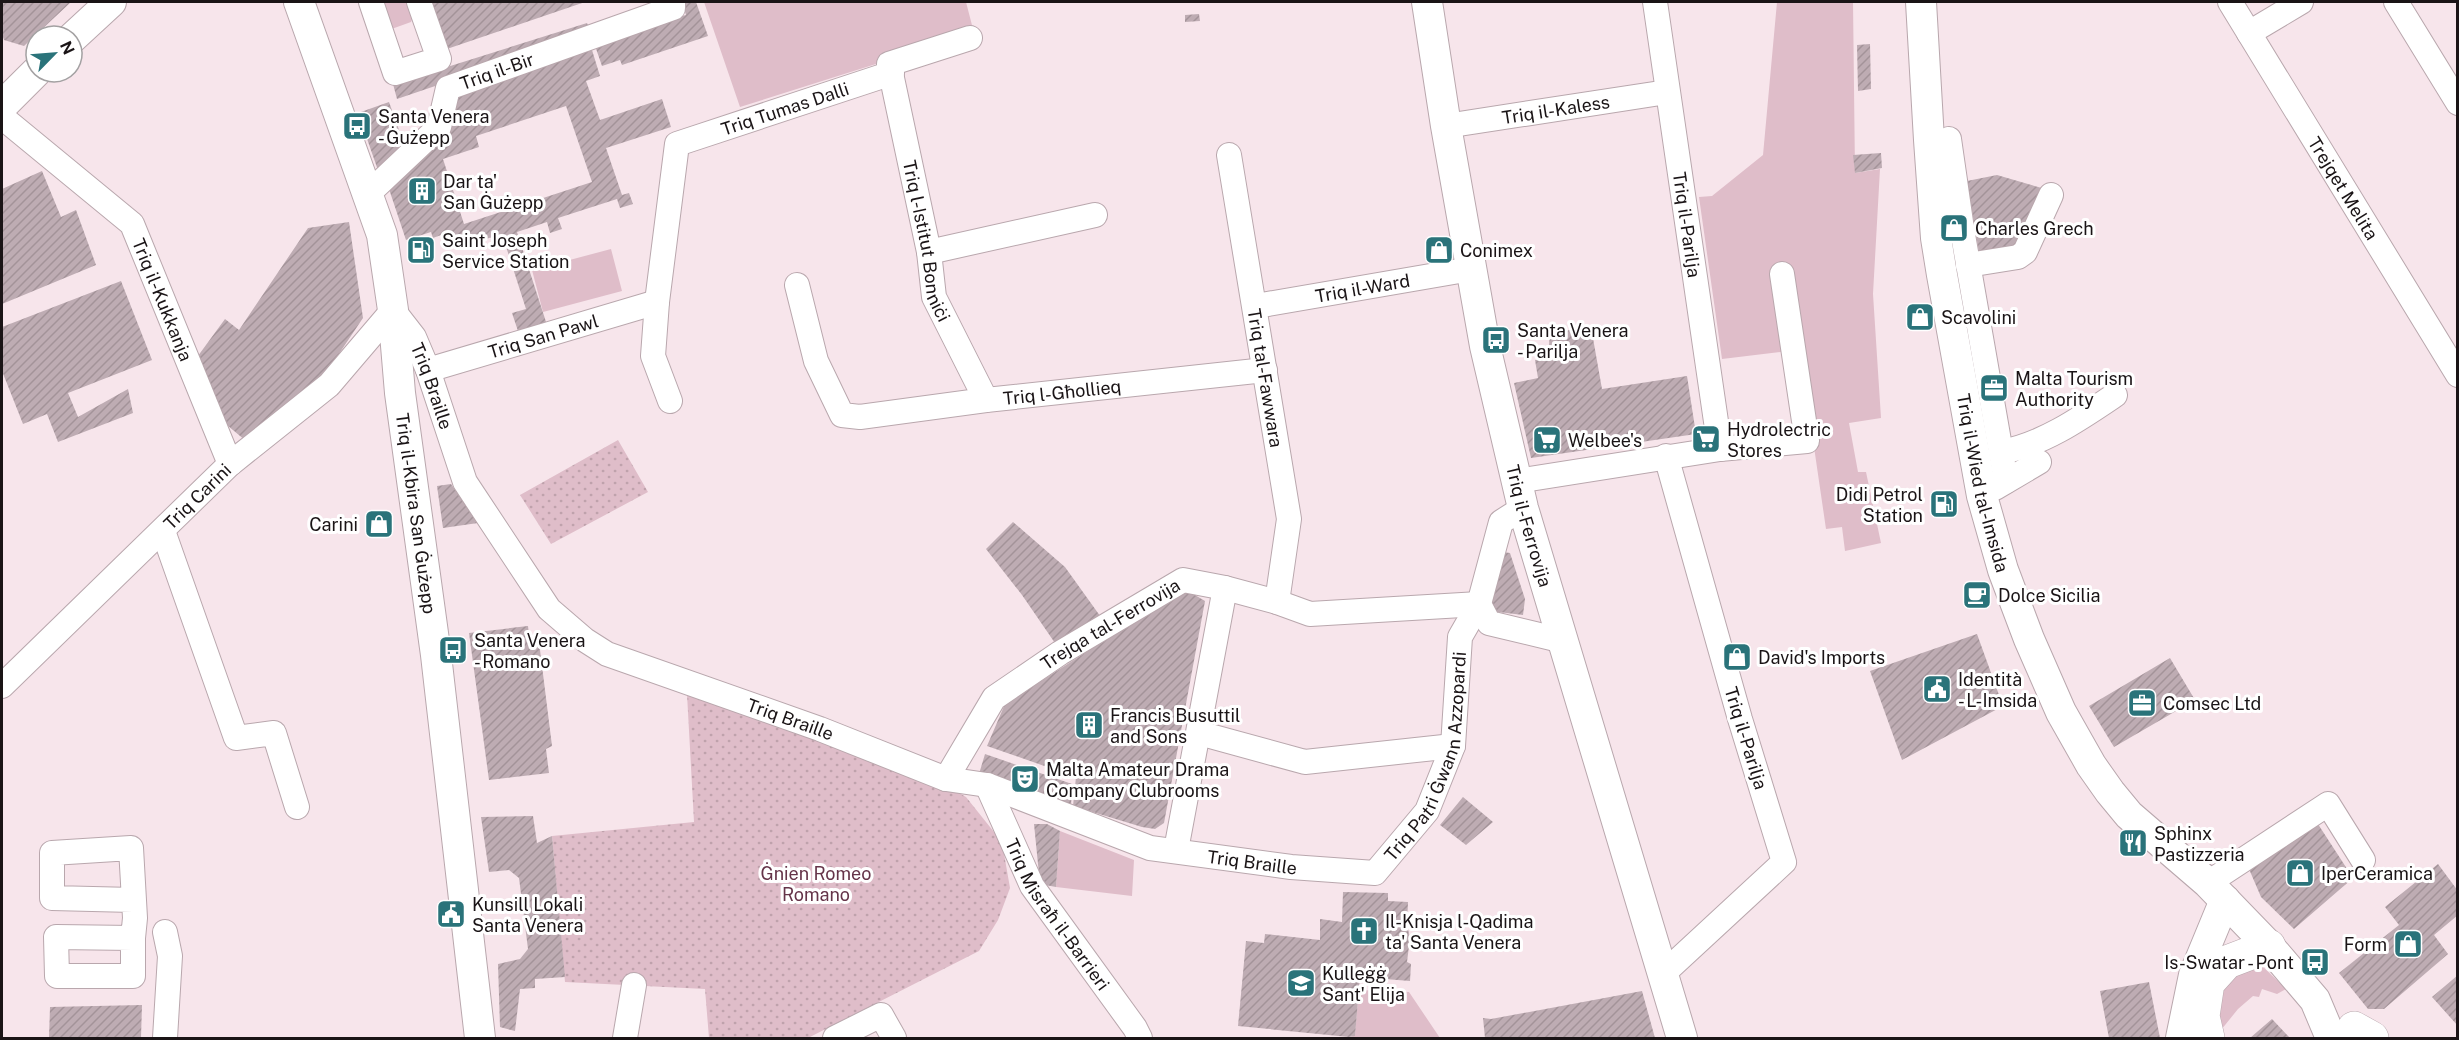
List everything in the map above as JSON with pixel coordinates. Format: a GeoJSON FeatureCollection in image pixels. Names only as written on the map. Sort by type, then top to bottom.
{"type":"FeatureCollection","features":[{"type":"Feature","properties":{"kind":"highway"},"geometry":{"type":"LineString","coordinates":[[2208,1038],[2203,1016],[2208,983],[2227,962],[2269,946]]}},
{"type":"Feature","properties":{"kind":"main road"},"geometry":{"type":"LineString","coordinates":[[84,27],[111,2]]}},
{"type":"Feature","properties":{"kind":"main road","name":"Triq il-Kbira San Ġużepp"},"geometry":{"type":"LineString","coordinates":[[299,2],[369,193],[382,235],[393,310],[400,393],[437,666],[480,1038]]}},
{"type":"Feature","properties":{"kind":"main road","name":"Triq il-Ferrovija"},"geometry":{"type":"LineString","coordinates":[[1427,2],[1446,126],[1485,346],[1520,494],[1682,1038]]}},
{"type":"Feature","properties":{"kind":"main road","name":"Triq il-Wied tal-Imsida"},"geometry":{"type":"LineString","coordinates":[[1921,2],[1949,232],[1994,489],[2003,570],[2029,639],[2061,712],[2091,765],[2129,815],[2217,892],[2269,946],[2315,1000],[2354,1036]]}},
{"type":"Feature","properties":{"kind":"main road"},"geometry":{"type":"LineString","coordinates":[[3,100],[24,82]]}},
{"type":"Feature","properties":{"kind":"main road"},"geometry":{"type":"LineString","coordinates":[[2181,1038],[2194,975],[2217,892]]}},
{"type":"Feature","properties":{"kind":"street"},"geometry":{"type":"LineString","coordinates":[[371,2],[395,73],[439,59],[419,2]]}},
{"type":"Feature","properties":{"kind":"street","name":"Triq il-Parilja"},"geometry":{"type":"LineString","coordinates":[[1655,2],[1720,448]]}},
{"type":"Feature","properties":{"kind":"street","name":"Trejqet Melita"},"geometry":{"type":"LineString","coordinates":[[2230,2],[2457,375]]}},
{"type":"Feature","properties":{"kind":"street"},"geometry":{"type":"LineString","coordinates":[[2249,33],[2301,2]]}},
{"type":"Feature","properties":{"kind":"street"},"geometry":{"type":"LineString","coordinates":[[2396,2],[2457,103]]}},
{"type":"Feature","properties":{"kind":"street","name":"Triq il-Bir"},"geometry":{"type":"LineString","coordinates":[[369,193],[439,128],[448,88],[673,5]]}},
{"type":"Feature","properties":{"kind":"street"},"geometry":{"type":"LineString","coordinates":[[892,73],[889,64],[970,38]]}},
{"type":"Feature","properties":{"kind":"street","name":"Triq Tumas Dalli"},"geometry":{"type":"LineString","coordinates":[[657,302],[679,138],[892,73]]}},
{"type":"Feature","properties":{"kind":"street","name":"Triq l-Istitut Bonniċi"},"geometry":{"type":"LineString","coordinates":[[892,73],[929,252],[934,297],[986,399]]}},
{"type":"Feature","properties":{"kind":"street","name":"Triq il-Kaless"},"geometry":{"type":"LineString","coordinates":[[1446,126],[1667,92]]}},
{"type":"Feature","properties":{"kind":"street","name":"Triq il-Kukkanja"},"geometry":{"type":"LineString","coordinates":[[3,100],[132,224],[230,464]]}},
{"type":"Feature","properties":{"kind":"street"},"geometry":{"type":"LineString","coordinates":[[1949,139],[1949,232],[1968,265],[2001,452],[1994,489]]}},
{"type":"Feature","properties":{"kind":"street","name":"Triq tal-Fawwara"},"geometry":{"type":"LineString","coordinates":[[1229,155],[1256,306],[1289,519],[1277,602]]}},
{"type":"Feature","properties":{"kind":"street"},"geometry":{"type":"LineString","coordinates":[[1968,265],[2018,257],[2025,252],[2051,195]]}},
{"type":"Feature","properties":{"kind":"street"},"geometry":{"type":"LineString","coordinates":[[929,252],[1095,215]]}},
{"type":"Feature","properties":{"kind":"street","name":"Triq il-Ward"},"geometry":{"type":"LineString","coordinates":[[1256,306],[1471,269]]}},
{"type":"Feature","properties":{"kind":"street"},"geometry":{"type":"LineString","coordinates":[[1520,494],[1666,456],[1720,448],[1807,441],[1782,274]]}},
{"type":"Feature","properties":{"kind":"street","name":"Triq l-Għollieq"},"geometry":{"type":"LineString","coordinates":[[797,285],[816,361],[842,415],[860,417],[986,399],[1265,370]]}},
{"type":"Feature","properties":{"kind":"street"},"geometry":{"type":"LineString","coordinates":[[657,302],[653,356],[670,401]]}},
{"type":"Feature","properties":{"kind":"street","name":"Triq San Pawl"},"geometry":{"type":"LineString","coordinates":[[428,370],[657,302]]}},
{"type":"Feature","properties":{"kind":"street","name":"Triq Carini"},"geometry":{"type":"LineString","coordinates":[[2,686],[230,464],[329,385],[393,310]]}},
{"type":"Feature","properties":{"kind":"street","name":"Triq Braille"},"geometry":{"type":"LineString","coordinates":[[393,310],[414,337],[428,370],[465,482],[549,609],[583,645],[820,729],[946,779],[987,785],[1150,848],[1291,867],[1375,873]]}},
{"type":"Feature","properties":{"kind":"street"},"geometry":{"type":"LineString","coordinates":[[2001,452],[2021,448],[2087,414],[2115,395]]}},
{"type":"Feature","properties":{"kind":"street","name":"Triq il-Parilja"},"geometry":{"type":"LineString","coordinates":[[1664,973],[1784,862],[1740,719],[1666,456]]}},
{"type":"Feature","properties":{"kind":"street"},"geometry":{"type":"LineString","coordinates":[[1994,489],[2039,462]]}},
{"type":"Feature","properties":{"kind":"street","name":"Triq Patri Ġwann Azzopardi"},"geometry":{"type":"LineString","coordinates":[[1375,873],[1427,811],[1453,746],[1460,637],[1479,604],[1501,522],[1520,494]]}},
{"type":"Feature","properties":{"kind":"street"},"geometry":{"type":"LineString","coordinates":[[163,531],[236,738],[274,733],[297,807]]}},
{"type":"Feature","properties":{"kind":"street","name":"Trejqa tal-Ferrovija"},"geometry":{"type":"LineString","coordinates":[[946,779],[994,698],[1060,652],[1183,580],[1225,588],[1277,602],[1310,614],[1479,604]]}},
{"type":"Feature","properties":{"kind":"street"},"geometry":{"type":"LineString","coordinates":[[1176,850],[1225,588]]}},
{"type":"Feature","properties":{"kind":"street"},"geometry":{"type":"LineString","coordinates":[[1479,604],[1489,623],[1564,641]]}},
{"type":"Feature","properties":{"kind":"street"},"geometry":{"type":"LineString","coordinates":[[1199,733],[1305,762],[1453,746]]}},
{"type":"Feature","properties":{"kind":"street","name":"Triq Misraħ il-Barrieri"},"geometry":{"type":"LineString","coordinates":[[987,785],[1032,886],[1140,1038]]}},
{"type":"Feature","properties":{"kind":"street"},"geometry":{"type":"LineString","coordinates":[[2217,892],[2328,804],[2363,860]]}},
{"type":"Feature","properties":{"kind":"street"},"geometry":{"type":"LineString","coordinates":[[133,900],[135,918],[133,947],[170,956]]}},
{"type":"Feature","properties":{"kind":"street"},"geometry":{"type":"LineString","coordinates":[[165,932],[170,956],[165,1038]]}},
{"type":"Feature","properties":{"kind":"street"},"geometry":{"type":"LineString","coordinates":[[625,1038],[634,985]]}},
{"type":"Feature","properties":{"kind":"street"},"geometry":{"type":"LineString","coordinates":[[835,1038],[881,1015],[894,1038]]}},
{"type":"Feature","properties":{"kind":"green space"},"geometry":{"type":"Polygon","coordinates":[[[376,2],[413,2],[416,10],[411,22],[386,31],[376,2]]]}},
{"type":"Feature","properties":{"kind":"green space"},"geometry":{"type":"Polygon","coordinates":[[[704,2],[966,2],[974,33],[740,107],[704,2]]]}},
{"type":"Feature","properties":{"kind":"green space"},"geometry":{"type":"Polygon","coordinates":[[[1777,2],[1853,2],[1855,173],[1880,169],[1873,294],[1881,418],[1849,423],[1858,472],[1866,472],[1881,543],[1845,551],[1842,527],[1826,529],[1801,358],[1781,352],[1722,359],[1699,197],[1712,196],[1763,155],[1777,2]]]}},
{"type":"Feature","properties":{"kind":"green space"},"geometry":{"type":"Polygon","coordinates":[[[611,249],[622,291],[543,312],[532,270],[611,249]]]}},
{"type":"Feature","properties":{"kind":"green space"},"geometry":{"type":"Polygon","coordinates":[[[618,440],[648,492],[551,544],[520,495],[618,440]]]}},
{"type":"Feature","properties":{"kind":"green space","name":"Ġnien Romeo Romano"},"geometry":{"type":"Polygon","coordinates":[[[687,694],[949,787],[966,797],[1002,842],[1010,888],[998,920],[979,951],[808,1038],[709,1038],[705,989],[565,982],[552,836],[694,822],[687,694]]]}},
{"type":"Feature","properties":{"kind":"green space"},"geometry":{"type":"Polygon","coordinates":[[[1060,831],[1134,860],[1132,896],[1056,887],[1060,831]]]}},
{"type":"Feature","properties":{"kind":"green space"},"geometry":{"type":"Polygon","coordinates":[[[2256,960],[2286,989],[2277,994],[2262,989],[2259,997],[2253,996],[2238,1009],[2217,1035],[2216,978],[2256,960]]]}},
{"type":"Feature","properties":{"kind":"green space"},"geometry":{"type":"Polygon","coordinates":[[[1359,990],[1409,992],[1440,1038],[1349,1038],[1355,1035],[1359,990]]]}},
{"type":"Feature","properties":{"kind":"building"},"geometry":{"type":"Polygon","coordinates":[[[2,2],[71,2],[48,24],[24,24],[24,46],[4,40],[2,2]]]}},
{"type":"Feature","properties":{"kind":"building"},"geometry":{"type":"Polygon","coordinates":[[[425,2],[585,2],[441,51],[425,2]]]}},
{"type":"Feature","properties":{"kind":"building"},"geometry":{"type":"Polygon","coordinates":[[[682,2],[696,2],[708,36],[622,65],[620,60],[602,66],[593,40],[686,15],[682,2]]]}},
{"type":"Feature","properties":{"kind":"building"},"geometry":{"type":"Polygon","coordinates":[[[1199,14],[1200,21],[1185,22],[1185,15],[1199,14]]]}},
{"type":"Feature","properties":{"kind":"building"},"geometry":{"type":"Polygon","coordinates":[[[587,23],[591,33],[397,99],[393,84],[587,23]]]}},
{"type":"Feature","properties":{"kind":"building"},"geometry":{"type":"Polygon","coordinates":[[[1870,44],[1871,89],[1858,91],[1857,45],[1870,44]]]}},
{"type":"Feature","properties":{"kind":"building","name":"Dar ta' San Ġużepp"},"geometry":{"type":"Polygon","coordinates":[[[592,50],[600,76],[586,81],[600,120],[662,99],[671,127],[606,148],[622,195],[629,193],[633,204],[620,208],[617,199],[558,218],[562,229],[550,233],[547,222],[517,232],[547,325],[519,334],[512,313],[526,309],[502,234],[457,248],[452,231],[433,238],[431,232],[406,240],[389,189],[452,97],[592,50]],[[566,106],[476,136],[479,147],[443,159],[464,224],[592,182],[566,106]]]}},
{"type":"Feature","properties":{"kind":"building"},"geometry":{"type":"Polygon","coordinates":[[[389,102],[407,152],[380,176],[358,113],[389,102]]]}},
{"type":"Feature","properties":{"kind":"building"},"geometry":{"type":"Polygon","coordinates":[[[1881,153],[1882,168],[1855,173],[1853,155],[1881,153]]]}},
{"type":"Feature","properties":{"kind":"building"},"geometry":{"type":"Polygon","coordinates":[[[42,171],[61,217],[76,210],[96,265],[2,304],[2,189],[42,171]]]}},
{"type":"Feature","properties":{"kind":"building"},"geometry":{"type":"Polygon","coordinates":[[[1997,175],[2045,189],[2018,249],[1980,258],[1967,181],[1997,175]]]}},
{"type":"Feature","properties":{"kind":"building"},"geometry":{"type":"Polygon","coordinates":[[[349,222],[363,318],[324,376],[246,441],[221,420],[195,360],[225,319],[239,330],[308,228],[349,222]]]}},
{"type":"Feature","properties":{"kind":"building"},"geometry":{"type":"Polygon","coordinates":[[[121,281],[152,360],[68,393],[78,417],[128,389],[133,413],[58,442],[47,414],[23,424],[2,371],[2,327],[121,281]]]}},
{"type":"Feature","properties":{"kind":"building"},"geometry":{"type":"Polygon","coordinates":[[[1591,327],[1602,389],[1687,376],[1696,434],[1531,458],[1514,383],[1538,378],[1535,360],[1548,358],[1550,333],[1591,327]]]}},
{"type":"Feature","properties":{"kind":"building"},"geometry":{"type":"Polygon","coordinates":[[[451,484],[478,523],[443,528],[437,486],[451,484]]]}},
{"type":"Feature","properties":{"kind":"building"},"geometry":{"type":"Polygon","coordinates":[[[1013,522],[1065,567],[1103,620],[1057,646],[1022,595],[986,549],[1013,522]]]}},
{"type":"Feature","properties":{"kind":"building"},"geometry":{"type":"Polygon","coordinates":[[[1503,552],[1510,553],[1525,599],[1523,615],[1490,611],[1503,552]]]}},
{"type":"Feature","properties":{"kind":"building","name":"Francis Busuttil and Sons"},"geometry":{"type":"Polygon","coordinates":[[[1185,589],[1205,601],[1164,823],[1155,829],[1142,827],[1073,806],[1076,777],[987,746],[1005,704],[1185,589]]]}},
{"type":"Feature","properties":{"kind":"building"},"geometry":{"type":"Polygon","coordinates":[[[528,626],[530,644],[539,642],[552,746],[546,749],[549,773],[489,780],[469,633],[528,626]]]}},
{"type":"Feature","properties":{"kind":"building","name":"Identità - L-Imsida"},"geometry":{"type":"Polygon","coordinates":[[[1977,634],[2003,706],[1902,760],[1870,671],[1977,634]]]}},
{"type":"Feature","properties":{"kind":"building","name":"Comsec Ltd"},"geometry":{"type":"Polygon","coordinates":[[[2170,658],[2195,700],[2114,747],[2089,706],[2170,658]]]}},
{"type":"Feature","properties":{"kind":"building","name":"Malta Amateur Drama Company Clubrooms"},"geometry":{"type":"Polygon","coordinates":[[[985,754],[1072,784],[1071,807],[979,774],[985,754]]]}},
{"type":"Feature","properties":{"kind":"building"},"geometry":{"type":"Polygon","coordinates":[[[1463,797],[1493,822],[1466,845],[1440,825],[1463,797]]]}},
{"type":"Feature","properties":{"kind":"building"},"geometry":{"type":"Polygon","coordinates":[[[533,816],[537,843],[552,836],[565,977],[535,979],[535,988],[520,989],[515,1031],[500,1027],[498,964],[520,959],[528,949],[519,878],[509,870],[489,872],[481,817],[533,816]]]}},
{"type":"Feature","properties":{"kind":"building","name":"IperCeramica"},"geometry":{"type":"Polygon","coordinates":[[[2316,821],[2353,878],[2294,929],[2261,897],[2249,869],[2316,821]]]}},
{"type":"Feature","properties":{"kind":"building"},"geometry":{"type":"Polygon","coordinates":[[[1034,824],[1047,824],[1060,831],[1056,887],[1040,884],[1034,824]]]}},
{"type":"Feature","properties":{"kind":"building","name":"Form"},"geometry":{"type":"Polygon","coordinates":[[[2438,864],[2458,891],[2458,915],[2434,935],[2448,954],[2384,1009],[2368,1009],[2339,973],[2399,925],[2385,907],[2438,864]]]}},
{"type":"Feature","properties":{"kind":"building","name":"Kulleġġ Sant' Elija"},"geometry":{"type":"Polygon","coordinates":[[[1343,892],[1388,893],[1388,901],[1408,902],[1407,925],[1410,938],[1407,962],[1411,964],[1410,981],[1360,977],[1355,1036],[1238,1026],[1246,941],[1264,943],[1265,934],[1320,940],[1320,919],[1342,922],[1343,892]]]}},
{"type":"Feature","properties":{"kind":"building"},"geometry":{"type":"Polygon","coordinates":[[[2458,975],[2458,1026],[2432,997],[2458,975]]]}},
{"type":"Feature","properties":{"kind":"building"},"geometry":{"type":"Polygon","coordinates":[[[2149,982],[2160,1038],[2109,1038],[2100,991],[2149,982]]]}},
{"type":"Feature","properties":{"kind":"building"},"geometry":{"type":"Polygon","coordinates":[[[1642,991],[1655,1038],[1485,1038],[1483,1018],[1491,1019],[1642,991]]]}},
{"type":"Feature","properties":{"kind":"building"},"geometry":{"type":"Polygon","coordinates":[[[142,1005],[141,1038],[49,1038],[50,1007],[142,1005]]]}},
{"type":"Feature","properties":{"kind":"building"},"geometry":{"type":"Polygon","coordinates":[[[2272,1019],[2290,1038],[2250,1038],[2272,1019]]]}},
{"type":"Feature","properties":{"kind":"place","name":"Santa Venera - Ġużepp"},"geometry":{"type":"Point","coordinates":[357,126]}},
{"type":"Feature","properties":{"kind":"place","name":"Dar ta' San Ġużepp"},"geometry":{"type":"Point","coordinates":[422,191]}},
{"type":"Feature","properties":{"kind":"place","name":"Charles Grech"},"geometry":{"type":"Point","coordinates":[1954,228]}},
{"type":"Feature","properties":{"kind":"place","name":"Saint Joseph Service Station"},"geometry":{"type":"Point","coordinates":[421,250]}},
{"type":"Feature","properties":{"kind":"place","name":"Conimex"},"geometry":{"type":"Point","coordinates":[1439,250]}},
{"type":"Feature","properties":{"kind":"place","name":"Scavolini"},"geometry":{"type":"Point","coordinates":[1920,317]}},
{"type":"Feature","properties":{"kind":"place","name":"Santa Venera - Parilja"},"geometry":{"type":"Point","coordinates":[1496,340]}},
{"type":"Feature","properties":{"kind":"place","name":"Malta Tourism Authority"},"geometry":{"type":"Point","coordinates":[1994,388]}},
{"type":"Feature","properties":{"kind":"place","name":"Hydrolectric Stores"},"geometry":{"type":"Point","coordinates":[1706,439]}},
{"type":"Feature","properties":{"kind":"place","name":"Welbee's"},"geometry":{"type":"Point","coordinates":[1547,440]}},
{"type":"Feature","properties":{"kind":"place","name":"Didi Petrol Station"},"geometry":{"type":"Point","coordinates":[1944,504]}},
{"type":"Feature","properties":{"kind":"place","name":"Carini"},"geometry":{"type":"Point","coordinates":[379,524]}},
{"type":"Feature","properties":{"kind":"place","name":"Dolce Sicilia"},"geometry":{"type":"Point","coordinates":[1977,595]}},
{"type":"Feature","properties":{"kind":"place","name":"Santa Venera - Romano"},"geometry":{"type":"Point","coordinates":[453,650]}},
{"type":"Feature","properties":{"kind":"place","name":"David's Imports"},"geometry":{"type":"Point","coordinates":[1737,657]}},
{"type":"Feature","properties":{"kind":"place","name":"Identità - L-Imsida"},"geometry":{"type":"Point","coordinates":[1937,689]}},
{"type":"Feature","properties":{"kind":"place","name":"Comsec Ltd"},"geometry":{"type":"Point","coordinates":[2142,703]}},
{"type":"Feature","properties":{"kind":"place","name":"Francis Busuttil and Sons"},"geometry":{"type":"Point","coordinates":[1089,725]}},
{"type":"Feature","properties":{"kind":"place","name":"Malta Amateur Drama Company Clubrooms"},"geometry":{"type":"Point","coordinates":[1025,779]}},
{"type":"Feature","properties":{"kind":"place","name":"Sphinx Pastizzeria"},"geometry":{"type":"Point","coordinates":[2133,843]}},
{"type":"Feature","properties":{"kind":"place","name":"IperCeramica"},"geometry":{"type":"Point","coordinates":[2300,873]}},
{"type":"Feature","properties":{"kind":"place","name":"Kunsill Lokali Santa Venera"},"geometry":{"type":"Point","coordinates":[451,914]}},
{"type":"Feature","properties":{"kind":"place","name":"Il-Knisja l-Qadima ta' Santa Venera"},"geometry":{"type":"Point","coordinates":[1364,931]}},
{"type":"Feature","properties":{"kind":"place","name":"Form"},"geometry":{"type":"Point","coordinates":[2408,944]}},
{"type":"Feature","properties":{"kind":"place","name":"Is-Swatar - Pont"},"geometry":{"type":"Point","coordinates":[2315,962]}},
{"type":"Feature","properties":{"kind":"place","name":"Kulleġġ Sant' Elija"},"geometry":{"type":"Point","coordinates":[1301,983]}}]}
